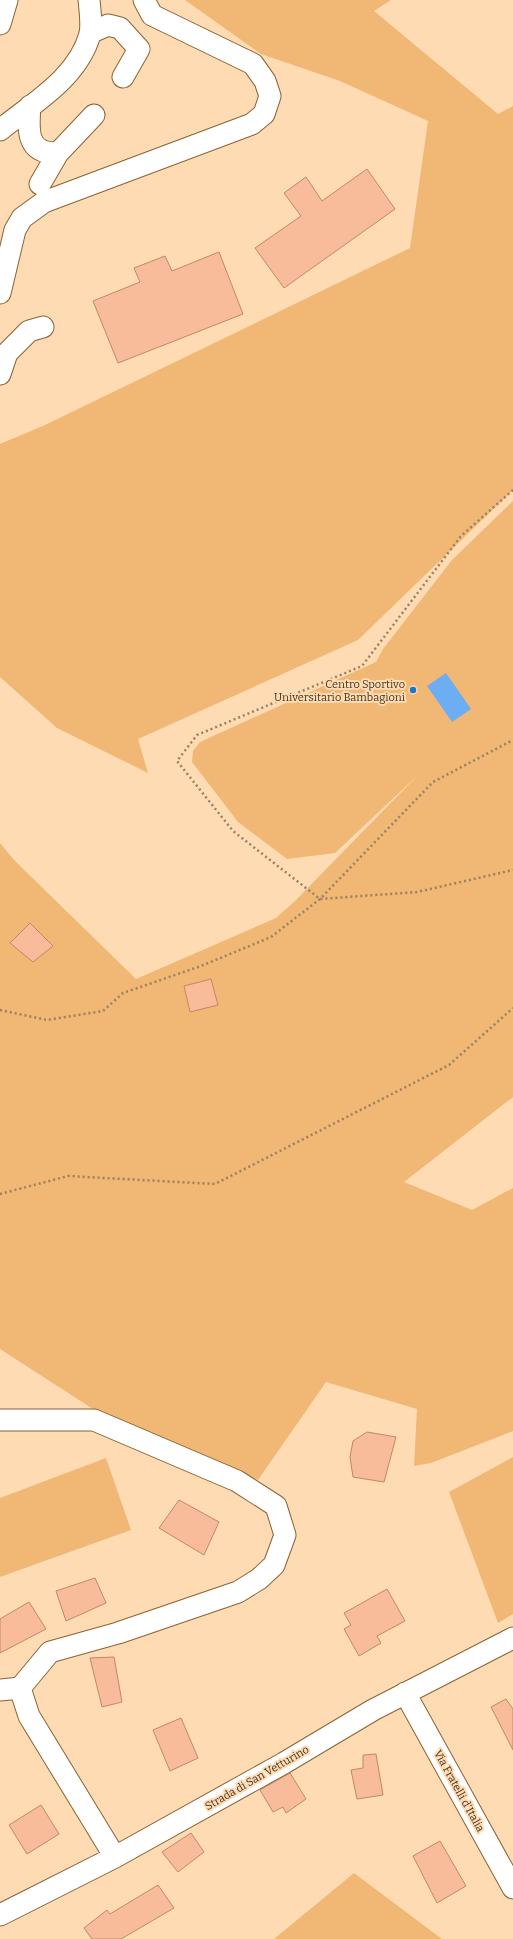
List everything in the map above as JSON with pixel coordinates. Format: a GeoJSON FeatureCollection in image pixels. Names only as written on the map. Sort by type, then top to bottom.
{"type":"FeatureCollection","features":[{"type":"Feature","properties":{"kind":"street"},"geometry":{"type":"LineString","coordinates":[[0,24],[7,0]]}},
{"type":"Feature","properties":{"kind":"street"},"geometry":{"type":"LineString","coordinates":[[0,130],[54,88],[78,62],[90,33],[89,0]]}},
{"type":"Feature","properties":{"kind":"street"},"geometry":{"type":"LineString","coordinates":[[0,293],[15,230],[22,218],[44,202],[252,124],[264,114],[270,96],[265,81],[252,64],[148,7],[139,49],[123,77]]}},
{"type":"Feature","properties":{"kind":"street"},"geometry":{"type":"LineString","coordinates":[[90,33],[108,25],[120,28],[139,49]]}},
{"type":"Feature","properties":{"kind":"street"},"geometry":{"type":"LineString","coordinates":[[30,106],[28,130],[33,144],[46,154],[58,153]]}},
{"type":"Feature","properties":{"kind":"street"},"geometry":{"type":"LineString","coordinates":[[40,184],[58,153],[94,115]]}},
{"type":"Feature","properties":{"kind":"street"},"geometry":{"type":"LineString","coordinates":[[0,374],[7,353],[29,332],[43,327]]}},
{"type":"Feature","properties":{"kind":"street"},"geometry":{"type":"LineString","coordinates":[[0,1420],[94,1420],[237,1481],[276,1506],[285,1536],[274,1565],[259,1579],[238,1592],[118,1633],[50,1652],[10,1689],[29,1716],[115,1857]]}},
{"type":"Feature","properties":{"kind":"street","name":"Strada di San Vetturino"},"geometry":{"type":"LineString","coordinates":[[0,1915],[115,1857],[284,1763],[373,1710],[513,1638]]}},
{"type":"Feature","properties":{"kind":"street","name":"Via Fratelli d'Italia"},"geometry":{"type":"LineString","coordinates":[[405,1693],[513,1888]]}},
{"type":"Feature","properties":{"kind":"path"},"geometry":{"type":"LineString","coordinates":[[513,490],[461,536],[362,666],[197,735],[177,761],[233,831],[320,900],[417,892],[513,870]]}},
{"type":"Feature","properties":{"kind":"path"},"geometry":{"type":"LineString","coordinates":[[0,1010],[47,1020],[103,1011],[123,994],[201,966],[270,937],[320,900],[433,782],[513,740]]}},
{"type":"Feature","properties":{"kind":"path"},"geometry":{"type":"LineString","coordinates":[[0,1194],[68,1176],[215,1184],[449,1065],[513,1008]]}},
{"type":"Feature","properties":{"kind":"shaded area"},"geometry":{"type":"Polygon","coordinates":[[[185,0],[391,0],[374,11],[498,114],[513,106],[513,490],[358,640],[138,739],[148,773],[57,728],[0,677],[0,444],[45,425],[410,248],[428,121],[340,81],[261,54],[185,0]]]}},
{"type":"Feature","properties":{"kind":"shaded area"},"geometry":{"type":"Polygon","coordinates":[[[513,501],[513,1097],[404,1182],[472,1210],[513,1188],[513,1431],[431,1463],[414,1466],[417,1409],[326,1382],[258,1480],[93,1409],[0,1349],[0,843],[14,860],[136,979],[276,918],[295,901],[418,775],[335,853],[287,859],[238,822],[192,762],[193,751],[200,742],[376,662],[383,649],[452,560],[513,501]]]}},
{"type":"Feature","properties":{"kind":"shaded area"},"geometry":{"type":"Polygon","coordinates":[[[513,1457],[513,1614],[498,1623],[449,1492],[513,1457]]]}},
{"type":"Feature","properties":{"kind":"shaded area"},"geometry":{"type":"Polygon","coordinates":[[[106,1458],[131,1530],[0,1577],[0,1498],[106,1458]]]}},
{"type":"Feature","properties":{"kind":"shaded area"},"geometry":{"type":"Polygon","coordinates":[[[354,1873],[442,1939],[274,1939],[354,1873]]]}},
{"type":"Feature","properties":{"kind":"water"},"geometry":{"type":"Polygon","coordinates":[[[446,673],[471,709],[452,722],[427,686],[446,673]]]}},
{"type":"Feature","properties":{"kind":"building"},"geometry":{"type":"Polygon","coordinates":[[[367,169],[395,209],[284,288],[255,248],[301,216],[284,193],[306,177],[322,201],[367,169]]]}},
{"type":"Feature","properties":{"kind":"building"},"geometry":{"type":"Polygon","coordinates":[[[219,252],[243,314],[118,363],[93,301],[140,282],[134,268],[165,256],[172,271],[219,252]]]}},
{"type":"Feature","properties":{"kind":"building"},"geometry":{"type":"Polygon","coordinates":[[[30,923],[53,946],[33,962],[10,943],[30,923]]]}},
{"type":"Feature","properties":{"kind":"building"},"geometry":{"type":"Polygon","coordinates":[[[211,979],[218,1005],[190,1012],[184,986],[211,979]]]}},
{"type":"Feature","properties":{"kind":"building"},"geometry":{"type":"Polygon","coordinates":[[[367,1432],[396,1437],[384,1482],[353,1477],[350,1457],[353,1441],[367,1432]]]}},
{"type":"Feature","properties":{"kind":"building"},"geometry":{"type":"Polygon","coordinates":[[[179,1500],[219,1522],[204,1555],[159,1528],[179,1500]]]}},
{"type":"Feature","properties":{"kind":"building"},"geometry":{"type":"Polygon","coordinates":[[[95,1578],[106,1603],[66,1621],[56,1591],[95,1578]]]}},
{"type":"Feature","properties":{"kind":"building"},"geometry":{"type":"Polygon","coordinates":[[[387,1589],[405,1621],[377,1636],[381,1643],[359,1656],[344,1629],[351,1625],[344,1613],[387,1589]]]}},
{"type":"Feature","properties":{"kind":"building"},"geometry":{"type":"Polygon","coordinates":[[[29,1602],[46,1629],[0,1653],[0,1619],[29,1602]]]}},
{"type":"Feature","properties":{"kind":"building"},"geometry":{"type":"Polygon","coordinates":[[[114,1657],[122,1702],[102,1707],[90,1658],[114,1657]]]}},
{"type":"Feature","properties":{"kind":"building"},"geometry":{"type":"Polygon","coordinates":[[[506,1699],[513,1709],[513,1750],[491,1707],[506,1699]]]}},
{"type":"Feature","properties":{"kind":"building"},"geometry":{"type":"Polygon","coordinates":[[[181,1718],[198,1758],[170,1771],[153,1730],[181,1718]]]}},
{"type":"Feature","properties":{"kind":"building"},"geometry":{"type":"Polygon","coordinates":[[[376,1754],[383,1795],[357,1799],[351,1770],[363,1768],[363,1755],[376,1754]]]}},
{"type":"Feature","properties":{"kind":"building"},"geometry":{"type":"Polygon","coordinates":[[[290,1773],[306,1799],[286,1813],[283,1807],[273,1812],[260,1790],[290,1773]]]}},
{"type":"Feature","properties":{"kind":"building"},"geometry":{"type":"Polygon","coordinates":[[[41,1805],[59,1834],[27,1854],[9,1825],[41,1805]]]}},
{"type":"Feature","properties":{"kind":"building"},"geometry":{"type":"Polygon","coordinates":[[[191,1833],[204,1852],[178,1872],[162,1852],[191,1833]]]}},
{"type":"Feature","properties":{"kind":"building"},"geometry":{"type":"Polygon","coordinates":[[[440,1841],[466,1886],[437,1903],[413,1856],[440,1841]]]}},
{"type":"Feature","properties":{"kind":"building"},"geometry":{"type":"Polygon","coordinates":[[[158,1885],[174,1908],[121,1939],[92,1939],[84,1928],[107,1910],[110,1914],[158,1885]]]}},
{"type":"Feature","properties":{"kind":"place","name":"Centro Sportivo Universitario Bambagioni"},"geometry":{"type":"Point","coordinates":[413,690]}}]}
